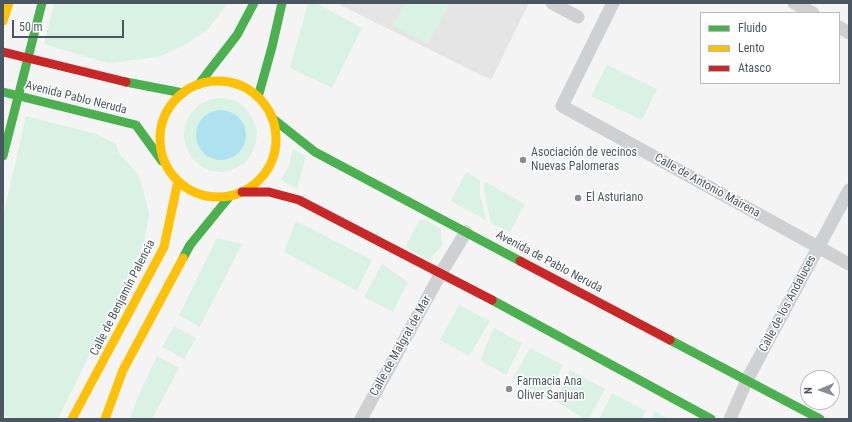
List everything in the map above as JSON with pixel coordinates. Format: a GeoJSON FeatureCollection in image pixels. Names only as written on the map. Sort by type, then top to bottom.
{"type":"FeatureCollection","features":[{"type":"Feature","properties":{"kind":"main road"},"geometry":{"type":"LineString","coordinates":[[3,21],[9,3]]}},
{"type":"Feature","properties":{"kind":"main road"},"geometry":{"type":"LineString","coordinates":[[3,156],[42,3]]}},
{"type":"Feature","properties":{"kind":"main road"},"geometry":{"type":"LineString","coordinates":[[199,84],[237,35],[254,3]]}},
{"type":"Feature","properties":{"kind":"main road"},"geometry":{"type":"LineString","coordinates":[[258,98],[282,3]]}},
{"type":"Feature","properties":{"kind":"main road"},"geometry":{"type":"LineString","coordinates":[[3,52],[136,85],[183,93]]}},
{"type":"Feature","properties":{"kind":"main road"},"geometry":{"type":"LineString","coordinates":[[215,81],[231,83],[245,88],[258,98],[266,107],[272,118],[276,136],[274,153],[268,169],[256,183],[242,192],[216,198],[189,190],[178,181],[169,170],[162,154],[160,138],[162,126],[171,105],[183,93],[199,84],[215,81]]}},
{"type":"Feature","properties":{"kind":"main road","name":"Avenida Pablo Neruda"},"geometry":{"type":"LineString","coordinates":[[3,92],[136,125],[169,170]]}},
{"type":"Feature","properties":{"kind":"main road","name":"Avenida de Pablo Neruda"},"geometry":{"type":"LineString","coordinates":[[272,118],[315,152],[820,419]]}},
{"type":"Feature","properties":{"kind":"main road","name":"Calle de Benjamín Palencia"},"geometry":{"type":"LineString","coordinates":[[72,419],[164,247],[178,181]]}},
{"type":"Feature","properties":{"kind":"main road"},"geometry":{"type":"LineString","coordinates":[[242,192],[269,192],[299,200],[441,273],[711,419]]}},
{"type":"Feature","properties":{"kind":"main road"},"geometry":{"type":"LineString","coordinates":[[104,419],[123,370],[190,245],[230,196]]}},
{"type":"Feature","properties":{"kind":"street"},"geometry":{"type":"LineString","coordinates":[[552,3],[578,16]]}},
{"type":"Feature","properties":{"kind":"street","name":"Calle de Antonio Mairena"},"geometry":{"type":"LineString","coordinates":[[613,3],[562,106],[849,264]]}},
{"type":"Feature","properties":{"kind":"street"},"geometry":{"type":"LineString","coordinates":[[794,3],[811,12]]}},
{"type":"Feature","properties":{"kind":"street"},"geometry":{"type":"LineString","coordinates":[[840,28],[849,33]]}},
{"type":"Feature","properties":{"kind":"street","name":"Calle de los Andaluces"},"geometry":{"type":"LineString","coordinates":[[730,419],[748,380],[849,190]]}},
{"type":"Feature","properties":{"kind":"street","name":"Calle de Malgrat de Mar"},"geometry":{"type":"LineString","coordinates":[[361,419],[441,273],[466,232]]}},
{"type":"Feature","properties":{"kind":"shaded area"},"geometry":{"type":"Polygon","coordinates":[[[336,3],[529,3],[491,80],[336,3]]]}},
{"type":"Feature","properties":{"kind":"green space"},"geometry":{"type":"Polygon","coordinates":[[[54,3],[228,3],[208,29],[185,45],[158,57],[109,63],[44,44],[54,3]]]}},
{"type":"Feature","properties":{"kind":"green space"},"geometry":{"type":"Polygon","coordinates":[[[308,3],[316,3],[362,28],[332,88],[290,68],[308,3]]]}},
{"type":"Feature","properties":{"kind":"green space"},"geometry":{"type":"Polygon","coordinates":[[[405,3],[450,3],[428,44],[393,25],[405,3]]]}},
{"type":"Feature","properties":{"kind":"green space"},"geometry":{"type":"Polygon","coordinates":[[[607,65],[657,89],[642,120],[591,96],[607,65]]]}},
{"type":"Feature","properties":{"kind":"green space"},"geometry":{"type":"Polygon","coordinates":[[[224,98],[236,101],[246,109],[253,119],[257,131],[256,142],[252,153],[245,163],[234,169],[223,172],[211,171],[200,166],[192,158],[186,147],[184,136],[185,124],[191,113],[200,104],[212,99],[224,98]],[[221,110],[197,137],[203,152],[233,157],[240,152],[246,137],[245,129],[242,121],[229,111],[221,110]]]}},
{"type":"Feature","properties":{"kind":"green space"},"geometry":{"type":"Polygon","coordinates":[[[26,116],[97,134],[116,144],[118,152],[138,174],[149,213],[144,243],[58,419],[11,419],[3,414],[3,217],[26,116]]]}},
{"type":"Feature","properties":{"kind":"green space"},"geometry":{"type":"Polygon","coordinates":[[[293,149],[306,156],[297,189],[281,180],[289,166],[293,149]]]}},
{"type":"Feature","properties":{"kind":"green space"},"geometry":{"type":"Polygon","coordinates":[[[466,172],[480,180],[480,194],[486,220],[451,201],[466,172]]]}},
{"type":"Feature","properties":{"kind":"green space"},"geometry":{"type":"Polygon","coordinates":[[[486,182],[525,204],[510,232],[491,223],[483,186],[486,182]]]}},
{"type":"Feature","properties":{"kind":"green space"},"geometry":{"type":"Polygon","coordinates":[[[424,219],[441,229],[442,246],[429,260],[405,247],[419,221],[424,219]]]}},
{"type":"Feature","properties":{"kind":"green space"},"geometry":{"type":"Polygon","coordinates":[[[296,221],[372,260],[357,291],[284,252],[296,221]]]}},
{"type":"Feature","properties":{"kind":"green space"},"geometry":{"type":"Polygon","coordinates":[[[217,238],[242,244],[200,327],[179,315],[217,238]]]}},
{"type":"Feature","properties":{"kind":"green space"},"geometry":{"type":"Polygon","coordinates":[[[382,264],[408,282],[393,312],[364,297],[382,264]]]}},
{"type":"Feature","properties":{"kind":"green space"},"geometry":{"type":"Polygon","coordinates":[[[459,305],[490,321],[469,356],[440,340],[459,305]]]}},
{"type":"Feature","properties":{"kind":"green space"},"geometry":{"type":"Polygon","coordinates":[[[174,326],[196,338],[184,359],[162,347],[174,326]]]}},
{"type":"Feature","properties":{"kind":"green space"},"geometry":{"type":"Polygon","coordinates":[[[494,328],[522,343],[506,375],[480,360],[494,328]]]}},
{"type":"Feature","properties":{"kind":"green space"},"geometry":{"type":"Polygon","coordinates":[[[530,348],[563,365],[547,398],[513,378],[530,348]]]}},
{"type":"Feature","properties":{"kind":"green space"},"geometry":{"type":"Polygon","coordinates":[[[157,356],[179,368],[152,419],[130,419],[137,399],[157,356]]]}},
{"type":"Feature","properties":{"kind":"green space"},"geometry":{"type":"Polygon","coordinates":[[[570,370],[605,389],[589,419],[585,419],[555,401],[570,370]]]}},
{"type":"Feature","properties":{"kind":"green space"},"geometry":{"type":"Polygon","coordinates":[[[612,393],[646,411],[641,419],[599,419],[612,393]]]}},
{"type":"Feature","properties":{"kind":"green space"},"geometry":{"type":"Polygon","coordinates":[[[655,411],[668,419],[651,419],[655,411]]]}},
{"type":"Feature","properties":{"kind":"water"},"geometry":{"type":"Polygon","coordinates":[[[221,110],[235,114],[242,121],[246,135],[242,149],[235,156],[221,160],[207,156],[200,149],[196,135],[200,121],[207,114],[221,110]]]}},
{"type":"Feature","properties":{"kind":"traffic: fast"},"geometry":{"type":"LineString","coordinates":[[3,156],[42,3]]}},
{"type":"Feature","properties":{"kind":"traffic: fast"},"geometry":{"type":"LineString","coordinates":[[199,84],[237,35],[254,3]]}},
{"type":"Feature","properties":{"kind":"traffic: fast"},"geometry":{"type":"LineString","coordinates":[[258,97],[282,3]]}},
{"type":"Feature","properties":{"kind":"traffic: fast"},"geometry":{"type":"LineString","coordinates":[[126,82],[183,93]]}},
{"type":"Feature","properties":{"kind":"traffic: fast"},"geometry":{"type":"LineString","coordinates":[[3,92],[136,125],[162,161]]}},
{"type":"Feature","properties":{"kind":"traffic: fast"},"geometry":{"type":"LineString","coordinates":[[272,118],[315,152],[520,261]]}},
{"type":"Feature","properties":{"kind":"traffic: fast"},"geometry":{"type":"LineString","coordinates":[[183,258],[190,245],[230,196]]}},
{"type":"Feature","properties":{"kind":"traffic: fast"},"geometry":{"type":"LineString","coordinates":[[492,300],[711,419]]}},
{"type":"Feature","properties":{"kind":"traffic: fast"},"geometry":{"type":"LineString","coordinates":[[670,340],[820,419]]}},
{"type":"Feature","properties":{"kind":"traffic: slow"},"geometry":{"type":"LineString","coordinates":[[3,21],[9,3]]}},
{"type":"Feature","properties":{"kind":"traffic: slow"},"geometry":{"type":"LineString","coordinates":[[218,81],[229,82],[240,86],[259,98],[271,117],[275,128],[276,139],[275,150],[271,161],[259,180],[240,192],[229,196],[218,197],[207,196],[196,192],[177,180],[165,161],[161,150],[160,139],[161,128],[165,117],[177,98],[196,86],[207,82],[218,81]]}},
{"type":"Feature","properties":{"kind":"traffic: slow"},"geometry":{"type":"LineString","coordinates":[[72,419],[164,247],[178,181]]}},
{"type":"Feature","properties":{"kind":"traffic: slow"},"geometry":{"type":"LineString","coordinates":[[105,419],[123,370],[183,258]]}},
{"type":"Feature","properties":{"kind":"traffic: jam"},"geometry":{"type":"LineString","coordinates":[[3,52],[126,82]]}},
{"type":"Feature","properties":{"kind":"traffic: jam"},"geometry":{"type":"LineString","coordinates":[[242,192],[269,192],[299,200],[492,300]]}},
{"type":"Feature","properties":{"kind":"traffic: jam"},"geometry":{"type":"LineString","coordinates":[[520,261],[670,340]]}},
{"type":"Feature","properties":{"kind":"place","name":"Asociación de vecinos Nuevas Palomeras"},"geometry":{"type":"Point","coordinates":[523,160]}},
{"type":"Feature","properties":{"kind":"place","name":"El Asturiano"},"geometry":{"type":"Point","coordinates":[578,198]}},
{"type":"Feature","properties":{"kind":"place","name":"Farmacia Ana Oliver Sanjuan"},"geometry":{"type":"Point","coordinates":[509,389]}}]}
